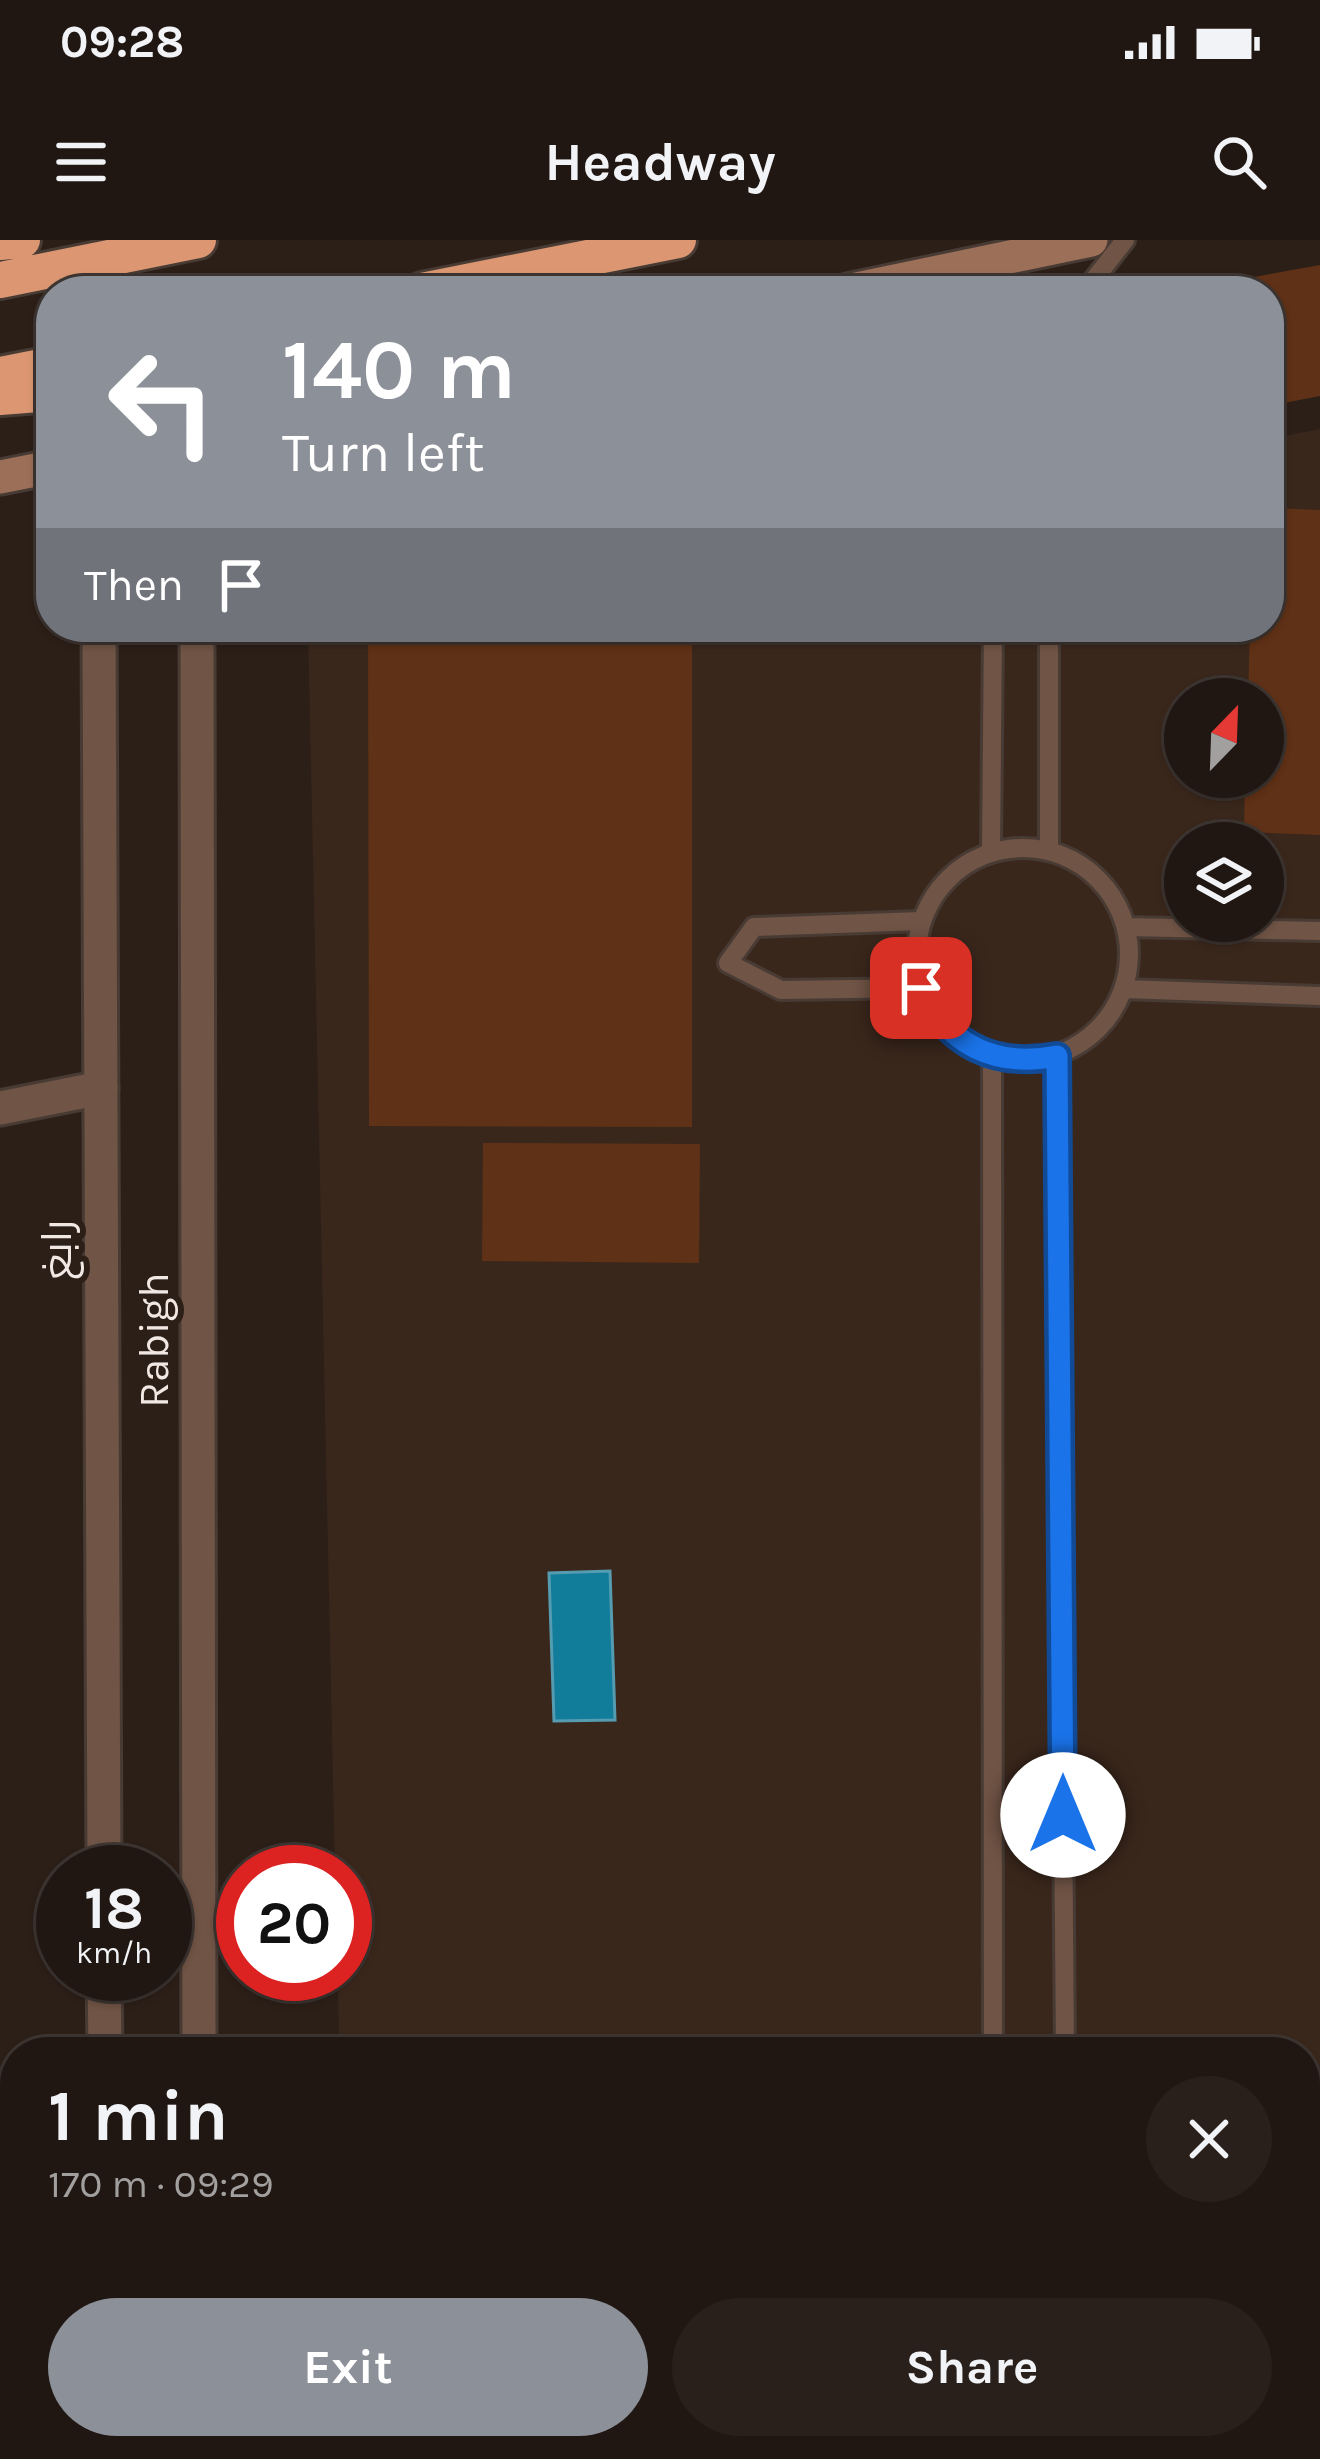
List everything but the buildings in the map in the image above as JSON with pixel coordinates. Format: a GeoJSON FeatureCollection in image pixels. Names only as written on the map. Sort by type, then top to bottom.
{"type":"FeatureCollection","features":[{"type":"Feature","properties":{"kind":"highway"},"geometry":{"type":"LineString","coordinates":[[0,242],[22,240]]}},
{"type":"Feature","properties":{"kind":"highway"},"geometry":{"type":"LineString","coordinates":[[0,280],[198,240]]}},
{"type":"Feature","properties":{"kind":"highway"},"geometry":{"type":"LineString","coordinates":[[497,276],[678,240]]}},
{"type":"Feature","properties":{"kind":"highway"},"geometry":{"type":"LineString","coordinates":[[0,375],[36,368]]}},
{"type":"Feature","properties":{"kind":"highway"},"geometry":{"type":"LineString","coordinates":[[0,397],[36,394]]}},
{"type":"Feature","properties":{"kind":"main road"},"geometry":{"type":"LineString","coordinates":[[926,276],[1090,240]]}},
{"type":"Feature","properties":{"kind":"main road"},"geometry":{"type":"LineString","coordinates":[[0,477],[36,470]]}},
{"type":"Feature","properties":{"kind":"street","name":"رابغ"},"geometry":{"type":"LineString","coordinates":[[99,642],[104,1845]]}},
{"type":"Feature","properties":{"kind":"street","name":"Rabigh"},"geometry":{"type":"LineString","coordinates":[[197,642],[199,2037]]}},
{"type":"Feature","properties":{"kind":"street"},"geometry":{"type":"LineString","coordinates":[[0,1108],[101,1088]]}},
{"type":"Feature","properties":{"kind":"street"},"geometry":{"type":"LineString","coordinates":[[104,2001],[104,2037]]}},
{"type":"Feature","properties":{"kind":"lane"},"geometry":{"type":"LineString","coordinates":[[1096,276],[1125,240]]}},
{"type":"Feature","properties":{"kind":"lane"},"geometry":{"type":"LineString","coordinates":[[991,852],[993,642]]}},
{"type":"Feature","properties":{"kind":"lane"},"geometry":{"type":"LineString","coordinates":[[1048,850],[1049,642]]}},
{"type":"Feature","properties":{"kind":"lane"},"geometry":{"type":"LineString","coordinates":[[1011,848],[1048,850],[1077,863],[1106,886],[1126,927],[1130,964],[1125,989],[1114,1011],[1090,1038],[1057,1056],[1029,1061],[992,1057],[958,1040],[932,1012],[921,988],[916,958],[920,921],[937,890],[964,864],[1011,848]]}},
{"type":"Feature","properties":{"kind":"lane"},"geometry":{"type":"LineString","coordinates":[[920,921],[754,927],[728,963],[781,989],[921,988]]}},
{"type":"Feature","properties":{"kind":"lane"},"geometry":{"type":"LineString","coordinates":[[1126,927],[1320,932]]}},
{"type":"Feature","properties":{"kind":"lane"},"geometry":{"type":"LineString","coordinates":[[1125,989],[1320,996]]}},
{"type":"Feature","properties":{"kind":"lane"},"geometry":{"type":"LineString","coordinates":[[1057,1056],[1065,2037]]}},
{"type":"Feature","properties":{"kind":"lane"},"geometry":{"type":"LineString","coordinates":[[992,1057],[992,2037]]}},
{"type":"Feature","properties":{"kind":"shaded area"},"geometry":{"type":"Polygon","coordinates":[[[1320,265],[1320,396],[1284,403],[1284,276],[1260,276],[1320,265]]]}},
{"type":"Feature","properties":{"kind":"shaded area"},"geometry":{"type":"Polygon","coordinates":[[[1320,429],[1320,2037],[339,2037],[338,2001],[372,2001],[372,1845],[334,1845],[308,642],[1284,642],[1284,436],[1320,429]]]}},
{"type":"Feature","properties":{"kind":"shaded area"},"geometry":{"type":"Polygon","coordinates":[[[1284,509],[1320,510],[1320,835],[1284,834],[1284,822],[1244,822],[1245,798],[1284,798],[1284,678],[1249,678],[1250,642],[1284,642],[1284,509]]]}},
{"type":"Feature","properties":{"kind":"shaded area"},"geometry":{"type":"Polygon","coordinates":[[[368,642],[692,642],[692,1127],[369,1126],[368,642]]]}},
{"type":"Feature","properties":{"kind":"shaded area"},"geometry":{"type":"Polygon","coordinates":[[[483,1143],[700,1144],[699,1263],[482,1261],[483,1143]]]}},
{"type":"Feature","properties":{"kind":"water"},"geometry":{"type":"Polygon","coordinates":[[[610,1571],[615,1720],[554,1721],[549,1573],[610,1571]]]}},
{"type":"Feature","properties":{"kind":"route"},"geometry":{"type":"LineString","coordinates":[[921,988],[932,1012],[958,1040],[983,1054],[1029,1061],[1057,1056],[1063,1815]]}}]}
